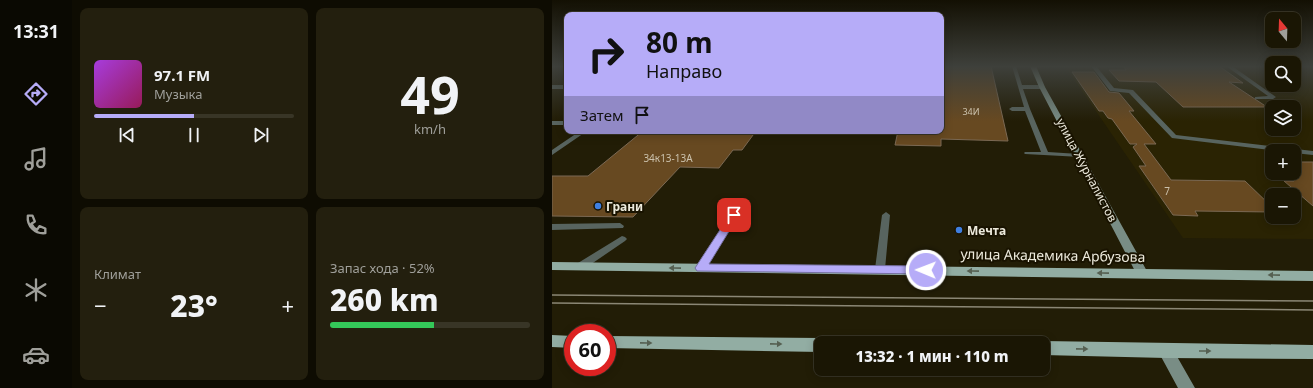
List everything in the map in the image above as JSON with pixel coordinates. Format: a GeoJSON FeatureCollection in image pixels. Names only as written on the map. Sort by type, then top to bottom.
{"type":"FeatureCollection","features":[{"type":"Feature","properties":{"kind":"main road","name":"улица Академика Арбузова"},"geometry":{"type":"LineString","coordinates":[[552,266],[880,269],[1313,276]]}},
{"type":"Feature","properties":{"kind":"main road"},"geometry":{"type":"LineString","coordinates":[[552,341],[564,342]]}},
{"type":"Feature","properties":{"kind":"main road"},"geometry":{"type":"LineString","coordinates":[[616,342],[814,345]]}},
{"type":"Feature","properties":{"kind":"main road"},"geometry":{"type":"LineString","coordinates":[[1050,348],[1313,352]]}},
{"type":"Feature","properties":{"kind":"street","name":"улица Журналистов"},"geometry":{"type":"LineString","coordinates":[[1041,84],[1142,273]]}},
{"type":"Feature","properties":{"kind":"street"},"geometry":{"type":"LineString","coordinates":[[1166,351],[1187,388]]}},
{"type":"Feature","properties":{"kind":"lane"},"geometry":{"type":"LineString","coordinates":[[1021,84],[1027,109],[1045,154]]}},
{"type":"Feature","properties":{"kind":"lane"},"geometry":{"type":"LineString","coordinates":[[1107,84],[1112,90],[1131,91],[1174,137],[1313,153]]}},
{"type":"Feature","properties":{"kind":"lane"},"geometry":{"type":"LineString","coordinates":[[1254,84],[1273,97],[1257,98]]}},
{"type":"Feature","properties":{"kind":"lane"},"geometry":{"type":"LineString","coordinates":[[552,87],[564,87]]}},
{"type":"Feature","properties":{"kind":"lane"},"geometry":{"type":"LineString","coordinates":[[1022,87],[1042,87]]}},
{"type":"Feature","properties":{"kind":"lane"},"geometry":{"type":"LineString","coordinates":[[1012,109],[1027,109]]}},
{"type":"Feature","properties":{"kind":"lane"},"geometry":{"type":"LineString","coordinates":[[552,123],[564,123]]}},
{"type":"Feature","properties":{"kind":"lane"},"geometry":{"type":"LineString","coordinates":[[552,153],[580,134]]}},
{"type":"Feature","properties":{"kind":"lane"},"geometry":{"type":"LineString","coordinates":[[1027,153],[1079,156]]}},
{"type":"Feature","properties":{"kind":"lane"},"geometry":{"type":"LineString","coordinates":[[701,268],[734,215]]}},
{"type":"Feature","properties":{"kind":"lane"},"geometry":{"type":"LineString","coordinates":[[880,269],[886,215]]}},
{"type":"Feature","properties":{"kind":"lane"},"geometry":{"type":"LineString","coordinates":[[552,227],[620,226]]}},
{"type":"Feature","properties":{"kind":"lane"},"geometry":{"type":"LineString","coordinates":[[581,266],[622,239]]}},
{"type":"Feature","properties":{"kind":"shaded area"},"geometry":{"type":"Polygon","coordinates":[[[1077,84],[1265,84],[1265,92],[1301,92],[1301,84],[1313,84],[1313,239],[1183,238],[1077,84]]]}},
{"type":"Feature","properties":{"kind":"building"},"geometry":{"type":"Polygon","coordinates":[[[944,84],[995,84],[1008,141],[941,139],[941,146],[895,145],[897,134],[944,134],[944,84]]]}},
{"type":"Feature","properties":{"kind":"building"},"geometry":{"type":"Polygon","coordinates":[[[1080,84],[1103,84],[1109,92],[1119,93],[1134,111],[1129,111],[1156,144],[1144,144],[1171,180],[1245,181],[1265,200],[1265,212],[1195,211],[1198,216],[1173,215],[1139,166],[1146,166],[1133,147],[1137,144],[1130,144],[1112,119],[1108,118],[1103,111],[1099,111],[1080,84]]]}},
{"type":"Feature","properties":{"kind":"building"},"geometry":{"type":"Polygon","coordinates":[[[1158,84],[1232,84],[1265,107],[1183,107],[1158,84]]]}},
{"type":"Feature","properties":{"kind":"building"},"geometry":{"type":"Polygon","coordinates":[[[639,134],[754,134],[742,150],[733,150],[719,168],[680,167],[633,217],[552,216],[552,176],[588,176],[639,134]]]}},
{"type":"Feature","properties":{"kind":"building"},"geometry":{"type":"Polygon","coordinates":[[[1301,162],[1313,162],[1313,206],[1301,196],[1301,188],[1292,188],[1284,181],[1301,180],[1301,162]]]}},
{"type":"Feature","properties":{"kind":"tram line"},"geometry":{"type":"LineString","coordinates":[[552,295],[1313,301]]}},
{"type":"Feature","properties":{"kind":"tram line"},"geometry":{"type":"LineString","coordinates":[[552,303],[1313,310]]}},
{"type":"Feature","properties":{"kind":"place","name":"Грани"},"geometry":{"type":"Point","coordinates":[598,206]}},
{"type":"Feature","properties":{"kind":"place","name":"Мечта"},"geometry":{"type":"Point","coordinates":[959,230]}},
{"type":"Feature","properties":{"kind":"route"},"geometry":{"type":"LineString","coordinates":[[734,215],[701,268],[926,270]]}}]}
